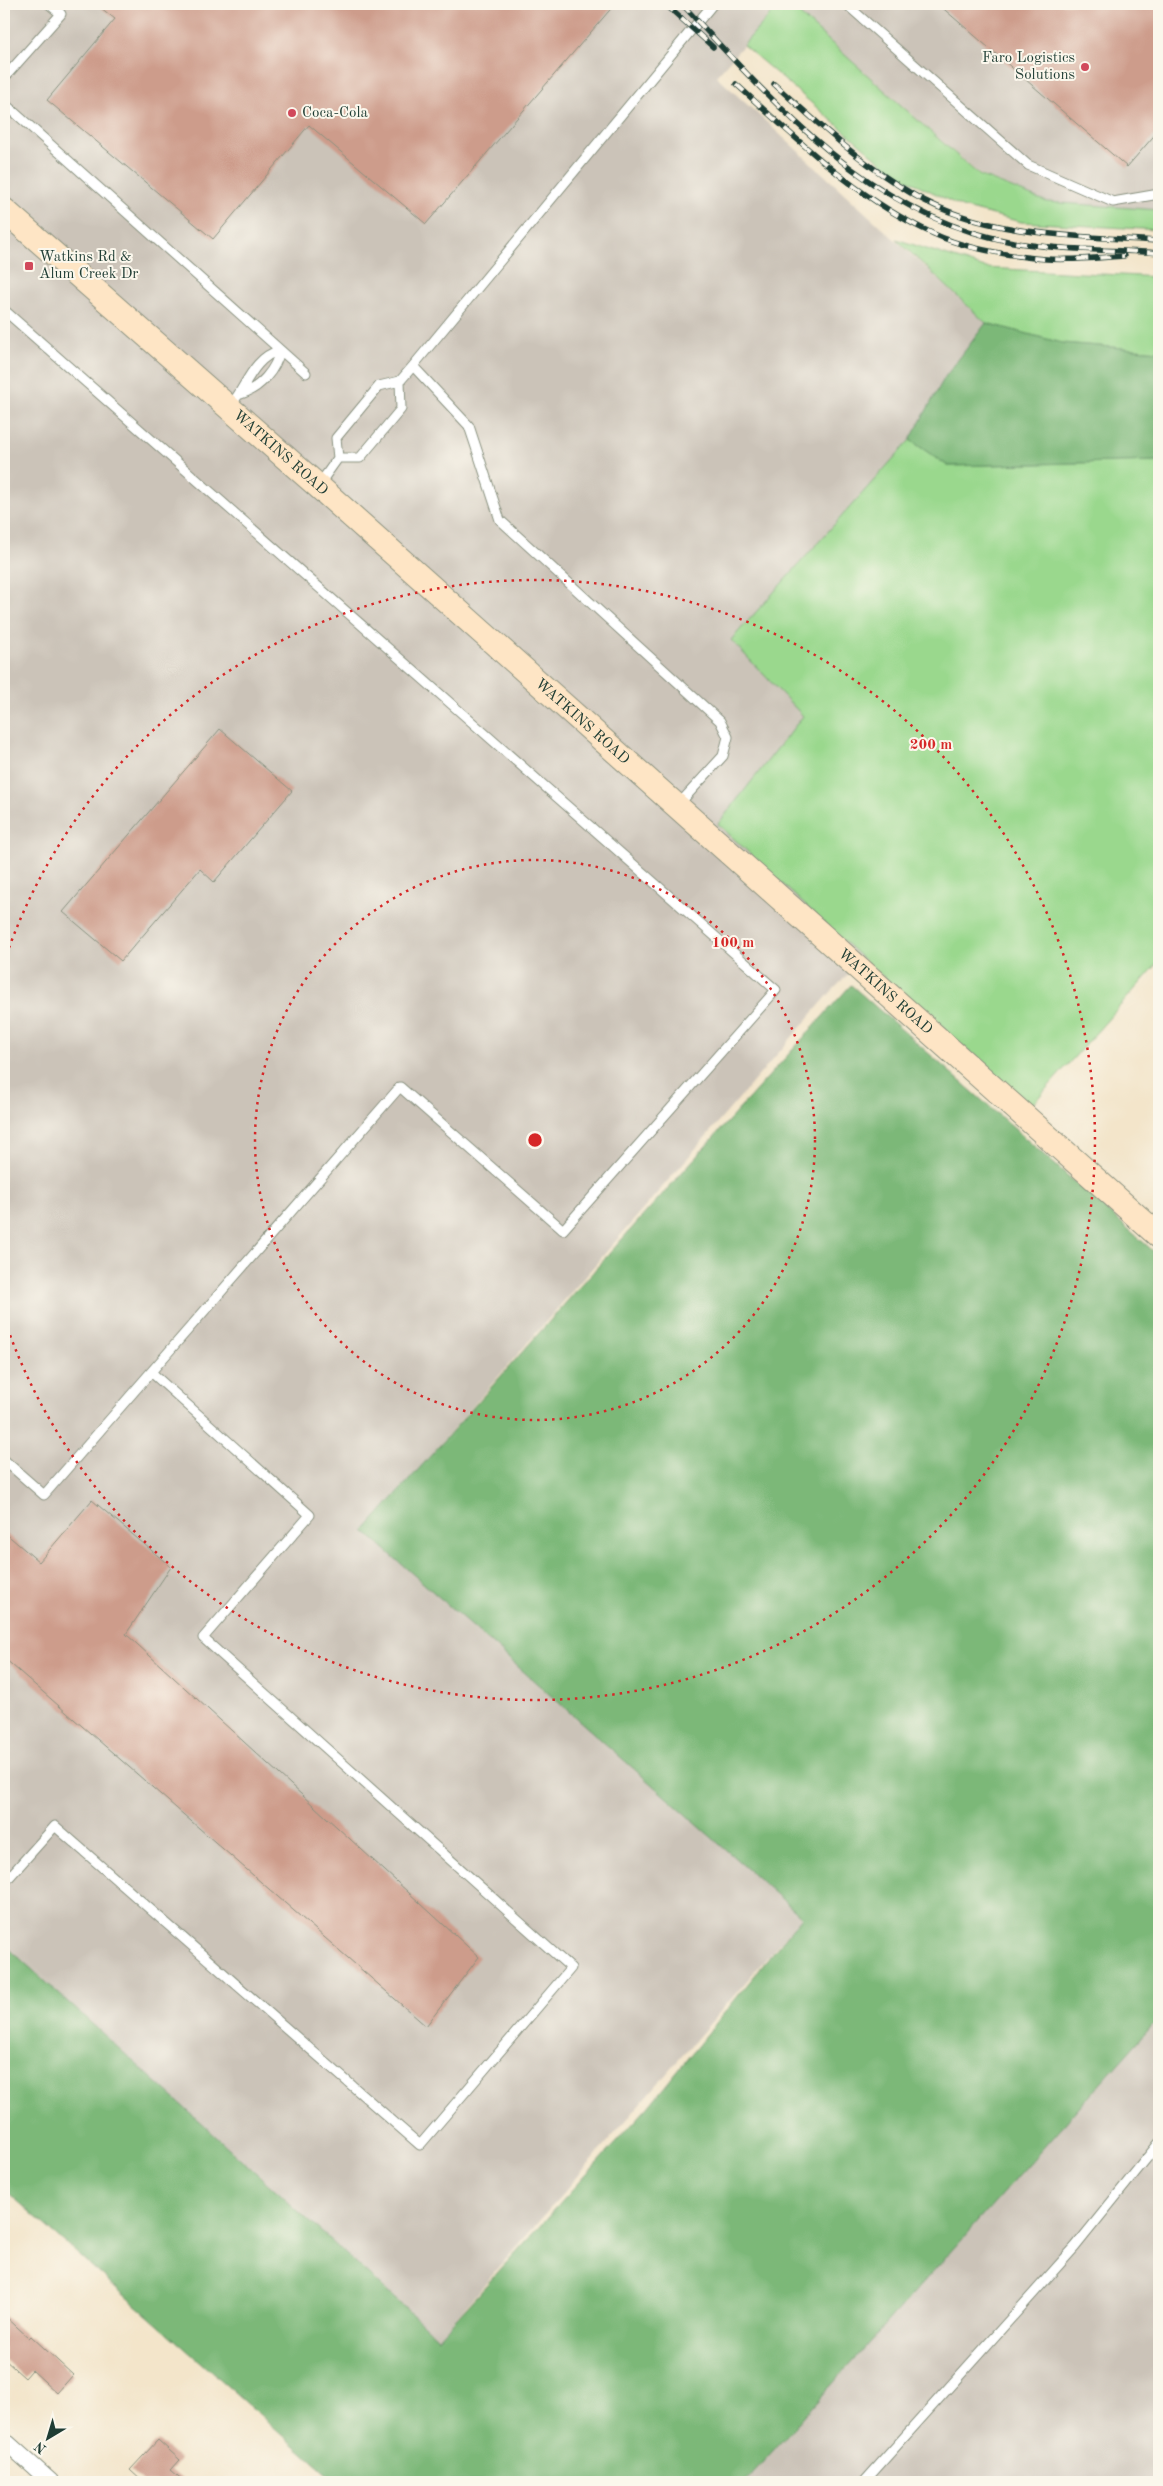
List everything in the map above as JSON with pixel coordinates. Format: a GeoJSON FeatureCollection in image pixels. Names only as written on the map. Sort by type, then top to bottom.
{"type":"FeatureCollection","features":[{"type":"Feature","properties":{"kind":"street","name":"WATKINS ROAD"},"geometry":{"type":"LineString","coordinates":[[4,210],[235,401],[318,486],[1159,1236]]}},
{"type":"Feature","properties":{"kind":"street"},"geometry":{"type":"LineString","coordinates":[[4,2440],[51,2482]]}},
{"type":"Feature","properties":{"kind":"lane"},"geometry":{"type":"LineString","coordinates":[[4,78],[61,14],[49,4]]}},
{"type":"Feature","properties":{"kind":"lane"},"geometry":{"type":"LineString","coordinates":[[318,486],[338,458],[336,438],[379,386],[400,381],[713,4]]}},
{"type":"Feature","properties":{"kind":"lane"},"geometry":{"type":"LineString","coordinates":[[846,4],[1028,165],[1113,202],[1159,194]]}},
{"type":"Feature","properties":{"kind":"lane"},"geometry":{"type":"LineString","coordinates":[[4,103],[306,373]]}},
{"type":"Feature","properties":{"kind":"lane"},"geometry":{"type":"LineString","coordinates":[[4,310],[776,990],[563,1230],[400,1087],[44,1494],[4,1460]]}},
{"type":"Feature","properties":{"kind":"lane"},"geometry":{"type":"LineString","coordinates":[[235,401],[255,390],[278,362],[280,350]]}},
{"type":"Feature","properties":{"kind":"lane"},"geometry":{"type":"LineString","coordinates":[[235,401],[244,381],[268,353],[280,350]]}},
{"type":"Feature","properties":{"kind":"lane"},"geometry":{"type":"LineString","coordinates":[[413,366],[469,426],[500,520],[720,721],[728,737],[724,756],[677,805]]}},
{"type":"Feature","properties":{"kind":"lane"},"geometry":{"type":"LineString","coordinates":[[338,458],[360,458],[401,409],[400,381]]}},
{"type":"Feature","properties":{"kind":"lane"},"geometry":{"type":"LineString","coordinates":[[4,1883],[55,1826],[420,2145],[571,1968],[203,1638],[310,1515],[151,1372]]}},
{"type":"Feature","properties":{"kind":"lane"},"geometry":{"type":"LineString","coordinates":[[864,2482],[1075,2247],[1159,2143]]}},
{"type":"Feature","properties":{"kind":"shaded area"},"geometry":{"type":"Polygon","coordinates":[[[4,4],[780,4],[716,76],[986,323],[945,377],[910,440],[731,640],[804,716],[863,959],[831,992],[365,1531],[802,1917],[438,2338],[4,1944],[4,4]]]}},
{"type":"Feature","properties":{"kind":"shaded area"},"geometry":{"type":"Polygon","coordinates":[[[788,4],[1159,4],[1159,210],[1047,202],[979,174],[788,4]]]}},
{"type":"Feature","properties":{"kind":"shaded area"},"geometry":{"type":"Polygon","coordinates":[[[1159,2018],[1159,2482],[745,2482],[1159,2018]]]}},
{"type":"Feature","properties":{"kind":"green space"},"geometry":{"type":"Polygon","coordinates":[[[780,4],[788,4],[979,175],[1047,202],[1159,210],[1159,230],[1021,222],[962,207],[894,173],[743,45],[780,4]]]}},
{"type":"Feature","properties":{"kind":"green space"},"geometry":{"type":"Polygon","coordinates":[[[896,239],[985,268],[1159,277],[1159,351],[1062,343],[986,323],[896,239]]]}},
{"type":"Feature","properties":{"kind":"green space"},"geometry":{"type":"Polygon","coordinates":[[[986,323],[1062,343],[1159,351],[1159,461],[948,466],[910,440],[945,377],[986,323]]]}},
{"type":"Feature","properties":{"kind":"green space"},"geometry":{"type":"Polygon","coordinates":[[[910,440],[948,466],[1159,461],[1159,962],[1031,1106],[863,959],[718,824],[803,716],[731,640],[910,440]]]}},
{"type":"Feature","properties":{"kind":"green space"},"geometry":{"type":"Polygon","coordinates":[[[851,985],[1159,1256],[1159,2018],[745,2482],[336,2482],[4,2189],[4,1944],[438,2338],[648,2107],[802,1917],[364,1531],[623,1238],[851,985]]]}},
{"type":"Feature","properties":{"kind":"building","name":"Coca-Cola"},"geometry":{"type":"Polygon","coordinates":[[[96,4],[615,4],[426,224],[309,125],[213,239],[47,100],[115,19],[96,4]]]}},
{"type":"Feature","properties":{"kind":"building","name":"Faro Logistics Solutions"},"geometry":{"type":"Polygon","coordinates":[[[938,4],[1159,4],[1159,130],[1127,167],[938,4]]]}},
{"type":"Feature","properties":{"kind":"building"},"geometry":{"type":"Polygon","coordinates":[[[220,729],[292,791],[214,882],[200,869],[121,961],[63,912],[220,729]]]}},
{"type":"Feature","properties":{"kind":"building"},"geometry":{"type":"Polygon","coordinates":[[[92,1500],[171,1567],[126,1634],[479,1957],[426,2026],[4,1658],[4,1532],[39,1562],[92,1500]]]}},
{"type":"Feature","properties":{"kind":"building"},"geometry":{"type":"Polygon","coordinates":[[[4,2315],[29,2338],[31,2336],[73,2375],[57,2393],[32,2370],[25,2378],[4,2359],[4,2315]]]}},
{"type":"Feature","properties":{"kind":"building"},"geometry":{"type":"Polygon","coordinates":[[[158,2440],[180,2460],[171,2470],[185,2482],[143,2482],[130,2470],[158,2440]]]}},
{"type":"Feature","properties":{"kind":"railway"},"geometry":{"type":"LineString","coordinates":[[665,4],[713,47]]}},
{"type":"Feature","properties":{"kind":"railway"},"geometry":{"type":"LineString","coordinates":[[682,4],[748,75],[820,144],[859,174],[900,201],[944,222],[1011,242],[1074,249],[1159,253]]}},
{"type":"Feature","properties":{"kind":"railway"},"geometry":{"type":"LineString","coordinates":[[736,84],[806,147],[854,186],[906,220],[934,234],[956,243],[1002,254],[1050,259],[1124,256]]}},
{"type":"Feature","properties":{"kind":"railway"},"geometry":{"type":"LineString","coordinates":[[774,84],[824,129],[877,171],[914,195],[942,209],[1002,227],[1034,232],[1159,241]]}},
{"type":"Feature","properties":{"kind":"place","name":"Faro Logistics Solutions"},"geometry":{"type":"Point","coordinates":[1085,67]}},
{"type":"Feature","properties":{"kind":"place","name":"Coca-Cola"},"geometry":{"type":"Point","coordinates":[292,113]}},
{"type":"Feature","properties":{"kind":"place","name":"Watkins Rd & Alum Creek Dr"},"geometry":{"type":"Point","coordinates":[29,266]}}]}
